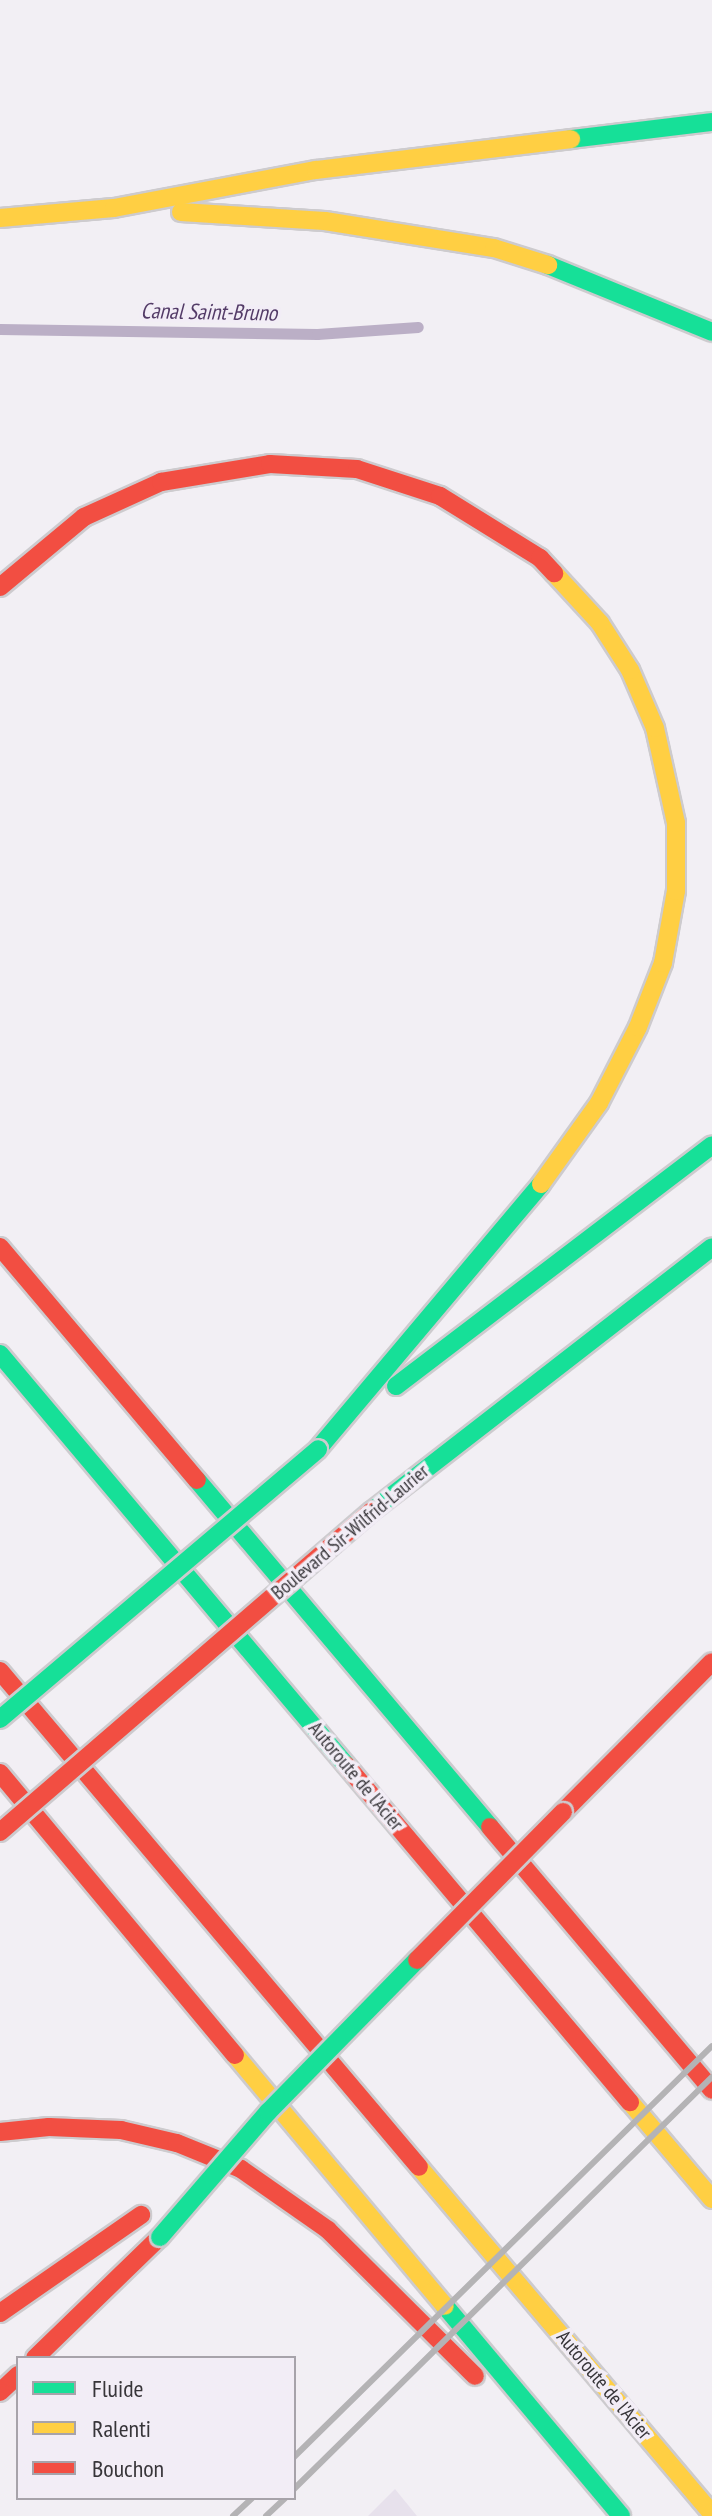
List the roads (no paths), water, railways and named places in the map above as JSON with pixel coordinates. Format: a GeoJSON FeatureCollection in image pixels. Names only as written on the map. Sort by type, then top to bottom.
{"type":"FeatureCollection","features":[{"type":"Feature","properties":{"kind":"highway"},"geometry":{"type":"LineString","coordinates":[[0,218],[114,208],[316,170],[712,122]]}},
{"type":"Feature","properties":{"kind":"highway"},"geometry":{"type":"LineString","coordinates":[[114,208],[325,221],[452,238],[588,277],[712,332]]}},
{"type":"Feature","properties":{"kind":"highway"},"geometry":{"type":"LineString","coordinates":[[0,587],[54,537],[84,517],[161,482],[270,464],[357,469],[440,496],[540,558],[600,623],[630,670],[655,728],[675,811],[676,891],[663,963],[638,1027],[599,1103],[553,1170],[318,1449]]}},
{"type":"Feature","properties":{"kind":"highway"},"geometry":{"type":"LineString","coordinates":[[0,1719],[318,1449],[712,1145]]}},
{"type":"Feature","properties":{"kind":"highway"},"geometry":{"type":"LineString","coordinates":[[0,1223],[18,1268]]}},
{"type":"Feature","properties":{"kind":"highway"},"geometry":{"type":"LineString","coordinates":[[0,1247],[712,2090]]}},
{"type":"Feature","properties":{"kind":"highway","name":"Boulevard Sir-Wilfrid-Laurier"},"geometry":{"type":"LineString","coordinates":[[0,1832],[372,1511],[712,1247]]}},
{"type":"Feature","properties":{"kind":"highway","name":"Autoroute de l'Acier"},"geometry":{"type":"LineString","coordinates":[[0,1354],[712,2199]]}},
{"type":"Feature","properties":{"kind":"highway"},"geometry":{"type":"LineString","coordinates":[[37,2356],[160,2237],[268,2112],[712,1662]]}},
{"type":"Feature","properties":{"kind":"highway","name":"Autoroute de l'Acier"},"geometry":{"type":"LineString","coordinates":[[0,1671],[712,2514]]}},
{"type":"Feature","properties":{"kind":"highway"},"geometry":{"type":"LineString","coordinates":[[0,1773],[619,2516]]}},
{"type":"Feature","properties":{"kind":"highway"},"geometry":{"type":"LineString","coordinates":[[183,2181],[268,2112]]}},
{"type":"Feature","properties":{"kind":"highway"},"geometry":{"type":"LineString","coordinates":[[0,2132],[49,2127],[121,2130],[203,2152],[271,2187],[360,2258],[619,2516]]}},
{"type":"Feature","properties":{"kind":"highway"},"geometry":{"type":"LineString","coordinates":[[0,2313],[162,2198]]}},
{"type":"Feature","properties":{"kind":"highway"},"geometry":{"type":"LineString","coordinates":[[0,2392],[16,2377]]}},
{"type":"Feature","properties":{"kind":"waterway","name":"Canal Saint-Bruno"},"geometry":{"type":"LineString","coordinates":[[0,329],[317,334],[418,327]]}},
{"type":"Feature","properties":{"kind":"railway"},"geometry":{"type":"LineString","coordinates":[[296,2455],[712,2046]]}},
{"type":"Feature","properties":{"kind":"railway"},"geometry":{"type":"LineString","coordinates":[[296,2487],[712,2077]]}},
{"type":"Feature","properties":{"kind":"railway"},"geometry":{"type":"LineString","coordinates":[[233,2516],[250,2500]]}},
{"type":"Feature","properties":{"kind":"railway"},"geometry":{"type":"LineString","coordinates":[[266,2516],[283,2500]]}}]}
